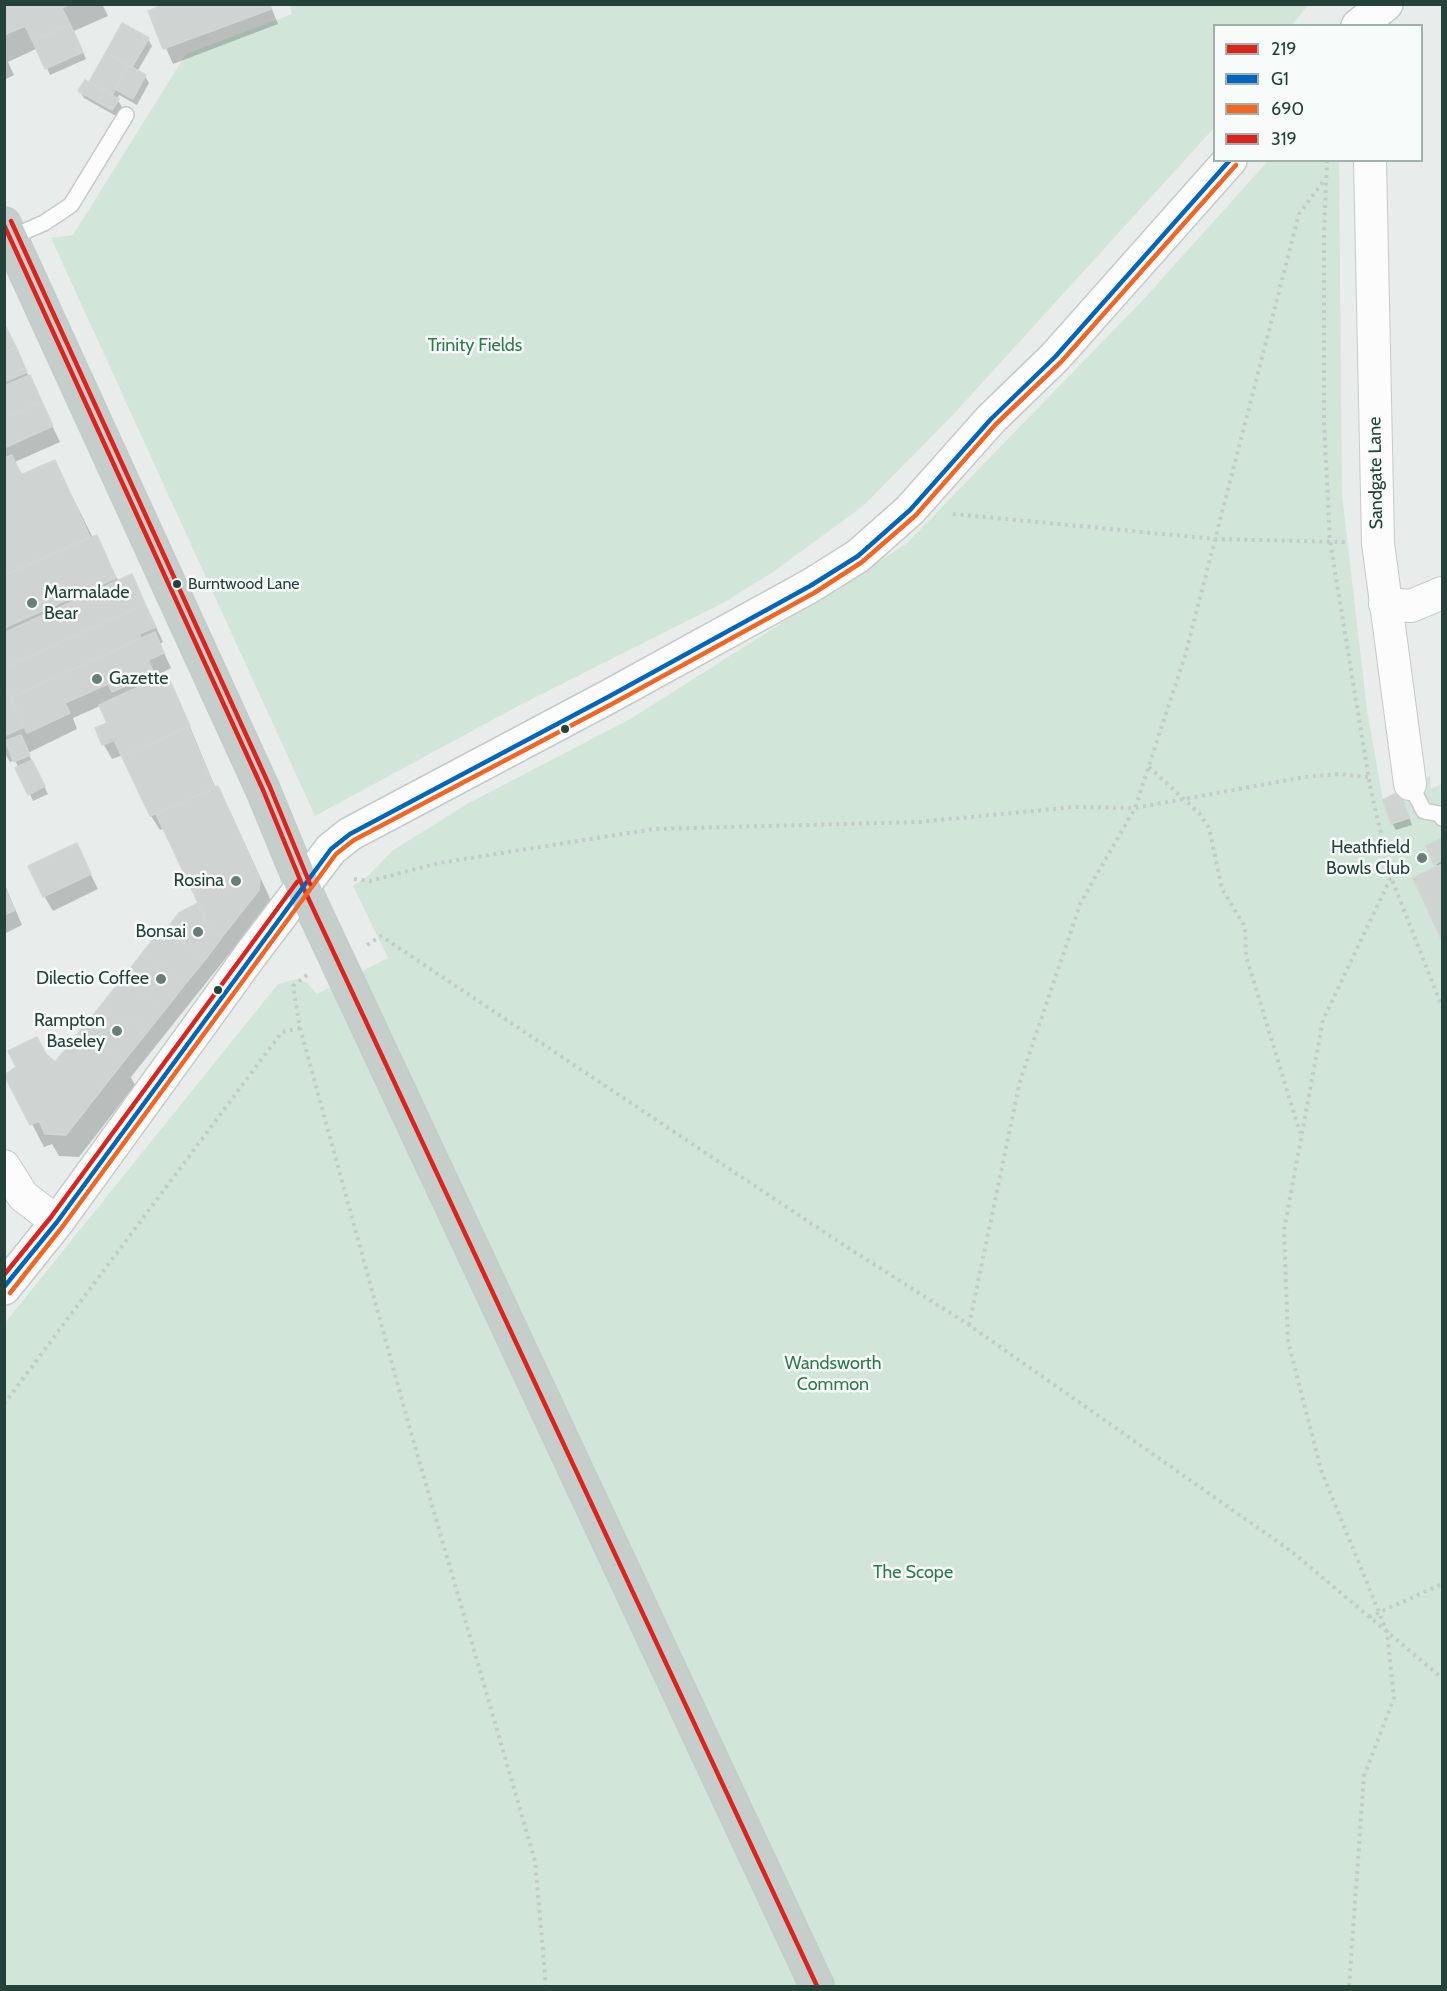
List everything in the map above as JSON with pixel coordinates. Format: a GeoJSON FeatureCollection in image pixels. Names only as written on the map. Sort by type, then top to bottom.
{"type":"FeatureCollection","features":[{"type":"Feature","properties":{"kind":"highway"},"geometry":{"type":"LineString","coordinates":[[9,241],[263,790],[303,887],[817,1986]]}},
{"type":"Feature","properties":{"kind":"main road"},"geometry":{"type":"LineString","coordinates":[[1361,24],[1386,4]]}},
{"type":"Feature","properties":{"kind":"main road"},"geometry":{"type":"LineString","coordinates":[[4,1288],[57,1222],[258,944],[331,849],[350,834],[810,586],[858,556],[910,510],[991,419],[1078,332],[1228,162]]}},
{"type":"Feature","properties":{"kind":"street","name":"Sandgate Lane"},"geometry":{"type":"LineString","coordinates":[[1370,162],[1378,543],[1409,779]]}},
{"type":"Feature","properties":{"kind":"street"},"geometry":{"type":"LineString","coordinates":[[1385,604],[1411,606],[1443,593]]}},
{"type":"Feature","properties":{"kind":"street"},"geometry":{"type":"LineString","coordinates":[[4,1166],[23,1196],[57,1222]]}},
{"type":"Feature","properties":{"kind":"lane"},"geometry":{"type":"LineString","coordinates":[[9,241],[44,223],[71,205],[126,115]]}},
{"type":"Feature","properties":{"kind":"lane"},"geometry":{"type":"LineString","coordinates":[[1409,779],[1424,811],[1440,814],[1443,818]]}},
{"type":"Feature","properties":{"kind":"path"},"geometry":{"type":"LineString","coordinates":[[1424,4],[1431,4]]}},
{"type":"Feature","properties":{"kind":"path"},"geometry":{"type":"LineString","coordinates":[[1327,162],[1324,422],[1330,541],[1368,777],[1391,877],[1443,1007]]}},
{"type":"Feature","properties":{"kind":"path"},"geometry":{"type":"LineString","coordinates":[[969,1324],[1020,1081],[1082,902],[1135,808],[1149,767],[1185,656],[1299,214],[1325,179]]}},
{"type":"Feature","properties":{"kind":"path"},"geometry":{"type":"LineString","coordinates":[[910,510],[1216,539],[1378,543]]}},
{"type":"Feature","properties":{"kind":"path"},"geometry":{"type":"LineString","coordinates":[[1149,767],[1199,813],[1209,828],[1222,889],[1245,927],[1246,956],[1301,1136]]}},
{"type":"Feature","properties":{"kind":"path"},"geometry":{"type":"LineString","coordinates":[[354,879],[370,881],[439,863],[654,828],[919,822],[1074,807],[1135,808],[1305,777],[1339,774],[1368,777]]}},
{"type":"Feature","properties":{"kind":"path"},"geometry":{"type":"LineString","coordinates":[[1370,786],[1409,779]]}},
{"type":"Feature","properties":{"kind":"path"},"geometry":{"type":"LineString","coordinates":[[1349,1986],[1364,1776],[1394,1698],[1387,1632],[1321,1470],[1288,1341],[1284,1230],[1323,1020],[1391,877]]}},
{"type":"Feature","properties":{"kind":"path"},"geometry":{"type":"LineString","coordinates":[[365,946],[381,936],[836,1240],[969,1324],[1291,1551],[1443,1678]]}},
{"type":"Feature","properties":{"kind":"path"},"geometry":{"type":"LineString","coordinates":[[312,971],[293,986],[300,1028],[410,1429],[535,1861],[546,1986]]}},
{"type":"Feature","properties":{"kind":"path"},"geometry":{"type":"LineString","coordinates":[[4,1404],[282,1032],[300,1028]]}},
{"type":"Feature","properties":{"kind":"path"},"geometry":{"type":"LineString","coordinates":[[1369,1617],[1443,1584]]}},
{"type":"Feature","properties":{"kind":"green space","name":"Trinity Fields"},"geometry":{"type":"Polygon","coordinates":[[[290,4],[1308,5],[1293,24],[1213,24],[1213,129],[952,416],[863,506],[776,570],[725,602],[520,705],[315,816],[51,238],[73,235],[186,54],[292,14],[290,4]]]}},
{"type":"Feature","properties":{"kind":"green space","name":"Wandsworth Common"},"geometry":{"type":"Polygon","coordinates":[[[1267,162],[1339,162],[1342,494],[1367,710],[1383,800],[1391,824],[1409,818],[1400,791],[1430,776],[1431,789],[1442,784],[1442,1986],[5,1986],[4,1324],[278,984],[297,979],[307,983],[317,994],[388,958],[353,886],[368,876],[392,851],[467,804],[632,718],[906,544],[1141,302],[1267,162]]]}},
{"type":"Feature","properties":{"kind":"building"},"geometry":{"type":"Polygon","coordinates":[[[4,4],[70,4],[62,8],[70,24],[33,42],[25,26],[4,35],[4,4]]]}},
{"type":"Feature","properties":{"kind":"building"},"geometry":{"type":"Polygon","coordinates":[[[165,4],[269,4],[271,9],[163,49],[148,11],[165,4]]]}},
{"type":"Feature","properties":{"kind":"building"},"geometry":{"type":"Polygon","coordinates":[[[122,23],[149,38],[132,67],[106,52],[122,23]]]}},
{"type":"Feature","properties":{"kind":"building"},"geometry":{"type":"Polygon","coordinates":[[[70,24],[83,52],[45,69],[33,42],[70,24]]]}},
{"type":"Feature","properties":{"kind":"building"},"geometry":{"type":"Polygon","coordinates":[[[106,52],[128,65],[112,95],[89,82],[106,52]]]}},
{"type":"Feature","properties":{"kind":"building"},"geometry":{"type":"Polygon","coordinates":[[[128,65],[146,75],[133,99],[115,89],[128,65]]]}},
{"type":"Feature","properties":{"kind":"building"},"geometry":{"type":"Polygon","coordinates":[[[85,80],[119,99],[112,110],[78,91],[85,80]]]}},
{"type":"Feature","properties":{"kind":"building"},"geometry":{"type":"Polygon","coordinates":[[[4,323],[16,347],[4,352],[4,323]]]}},
{"type":"Feature","properties":{"kind":"building"},"geometry":{"type":"Polygon","coordinates":[[[16,347],[27,372],[4,382],[4,352],[16,347]]]}},
{"type":"Feature","properties":{"kind":"building"},"geometry":{"type":"Polygon","coordinates":[[[30,375],[42,402],[4,418],[4,386],[30,375]]]}},
{"type":"Feature","properties":{"kind":"building"},"geometry":{"type":"Polygon","coordinates":[[[42,402],[53,426],[4,448],[4,418],[42,402]]]}},
{"type":"Feature","properties":{"kind":"building"},"geometry":{"type":"Polygon","coordinates":[[[12,455],[21,475],[55,460],[90,537],[4,575],[4,458],[12,455]]]}},
{"type":"Feature","properties":{"kind":"building","name":"Marmalade Bear"},"geometry":{"type":"Polygon","coordinates":[[[97,535],[116,578],[4,628],[4,576],[97,535]]]}},
{"type":"Feature","properties":{"kind":"building"},"geometry":{"type":"Polygon","coordinates":[[[132,574],[145,604],[4,668],[4,633],[132,574]]]}},
{"type":"Feature","properties":{"kind":"building"},"geometry":{"type":"Polygon","coordinates":[[[145,604],[156,627],[139,634],[141,638],[10,698],[4,685],[4,668],[145,604]]]}},
{"type":"Feature","properties":{"kind":"building","name":"Gazette"},"geometry":{"type":"Polygon","coordinates":[[[155,632],[164,653],[148,660],[154,673],[112,692],[108,684],[65,703],[70,713],[27,733],[10,698],[155,632]]]}},
{"type":"Feature","properties":{"kind":"building"},"geometry":{"type":"Polygon","coordinates":[[[167,674],[190,726],[122,757],[114,740],[102,745],[95,728],[107,723],[99,705],[167,674]]]}},
{"type":"Feature","properties":{"kind":"building"},"geometry":{"type":"Polygon","coordinates":[[[4,685],[24,727],[4,736],[4,685]]]}},
{"type":"Feature","properties":{"kind":"building"},"geometry":{"type":"Polygon","coordinates":[[[188,726],[215,788],[150,816],[122,757],[188,726]]]}},
{"type":"Feature","properties":{"kind":"building"},"geometry":{"type":"Polygon","coordinates":[[[21,735],[30,755],[14,762],[5,741],[21,735]]]}},
{"type":"Feature","properties":{"kind":"building"},"geometry":{"type":"Polygon","coordinates":[[[32,760],[45,786],[28,795],[15,768],[32,760]]]}},
{"type":"Feature","properties":{"kind":"building"},"geometry":{"type":"Polygon","coordinates":[[[218,786],[260,879],[259,890],[222,937],[210,928],[156,814],[218,786]]]}},
{"type":"Feature","properties":{"kind":"building"},"geometry":{"type":"Polygon","coordinates":[[[1400,791],[1409,818],[1391,824],[1383,800],[1400,791]]]}},
{"type":"Feature","properties":{"kind":"building"},"geometry":{"type":"Polygon","coordinates":[[[1441,839],[1442,860],[1434,865],[1426,846],[1441,839]]]}},
{"type":"Feature","properties":{"kind":"building"},"geometry":{"type":"Polygon","coordinates":[[[77,843],[91,874],[43,897],[28,866],[77,843]]]}},
{"type":"Feature","properties":{"kind":"building"},"geometry":{"type":"Polygon","coordinates":[[[1442,864],[1442,941],[1413,878],[1442,864]]]}},
{"type":"Feature","properties":{"kind":"building"},"geometry":{"type":"Polygon","coordinates":[[[4,888],[15,910],[4,915],[4,888]]]}},
{"type":"Feature","properties":{"kind":"building"},"geometry":{"type":"Polygon","coordinates":[[[198,903],[210,928],[222,937],[205,960],[166,930],[179,913],[198,903]]]}},
{"type":"Feature","properties":{"kind":"building"},"geometry":{"type":"Polygon","coordinates":[[[163,927],[205,960],[185,984],[143,952],[163,927]]]}},
{"type":"Feature","properties":{"kind":"building"},"geometry":{"type":"Polygon","coordinates":[[[143,952],[185,984],[164,1011],[123,978],[143,952]]]}},
{"type":"Feature","properties":{"kind":"building"},"geometry":{"type":"Polygon","coordinates":[[[123,978],[164,1011],[148,1031],[130,1017],[121,1028],[98,1009],[123,978]]]}},
{"type":"Feature","properties":{"kind":"building"},"geometry":{"type":"Polygon","coordinates":[[[98,1009],[121,1028],[130,1017],[148,1031],[123,1062],[82,1029],[98,1009]]]}},
{"type":"Feature","properties":{"kind":"building"},"geometry":{"type":"Polygon","coordinates":[[[82,1029],[123,1062],[66,1135],[45,1134],[39,1121],[30,1125],[4,1075],[16,1067],[8,1051],[37,1037],[46,1054],[55,1062],[82,1029]]]}},
{"type":"Feature","properties":{"kind":"transit line","name":"G1"},"geometry":{"type":"LineString","coordinates":[[4,1287],[57,1222],[331,849],[350,834],[608,697],[810,586],[858,556],[910,510],[991,419],[1055,357],[1228,162]]}},
{"type":"Feature","properties":{"kind":"transit line","name":"690"},"geometry":{"type":"LineString","coordinates":[[10,1293],[63,1226],[336,854],[354,840],[612,704],[814,593],[862,562],[916,515],[996,424],[1061,362],[1236,165]]}},
{"type":"Feature","properties":{"kind":"transit line","name":"319"},"geometry":{"type":"LineString","coordinates":[[11,221],[270,787],[310,884]]}},
{"type":"Feature","properties":{"kind":"transit line","name":"219"},"geometry":{"type":"LineString","coordinates":[[4,225],[263,790],[303,887],[817,1986]]}},
{"type":"Feature","properties":{"kind":"transit line","name":"319"},"geometry":{"type":"LineString","coordinates":[[4,1275],[51,1217],[297,882]]}},
{"type":"Feature","properties":{"kind":"place","name":"Burntwood Lane"},"geometry":{"type":"Point","coordinates":[177,584]}},
{"type":"Feature","properties":{"kind":"place","name":"Marmalade Bear"},"geometry":{"type":"Point","coordinates":[32,603]}},
{"type":"Feature","properties":{"kind":"place","name":"Gazette"},"geometry":{"type":"Point","coordinates":[97,679]}},
{"type":"Feature","properties":{"kind":"place","name":"Heathfield Bowls Club"},"geometry":{"type":"Point","coordinates":[1422,858]}},
{"type":"Feature","properties":{"kind":"place","name":"Rosina"},"geometry":{"type":"Point","coordinates":[236,881]}},
{"type":"Feature","properties":{"kind":"place","name":"Bonsai"},"geometry":{"type":"Point","coordinates":[198,932]}},
{"type":"Feature","properties":{"kind":"place","name":"Dilectio Coffee"},"geometry":{"type":"Point","coordinates":[161,979]}},
{"type":"Feature","properties":{"kind":"place","name":"Rampton Baseley"},"geometry":{"type":"Point","coordinates":[117,1031]}},
{"type":"Feature","properties":{"kind":"park label","name":"The Scope"},"geometry":{"type":"Point","coordinates":[913,1573]}}]}
